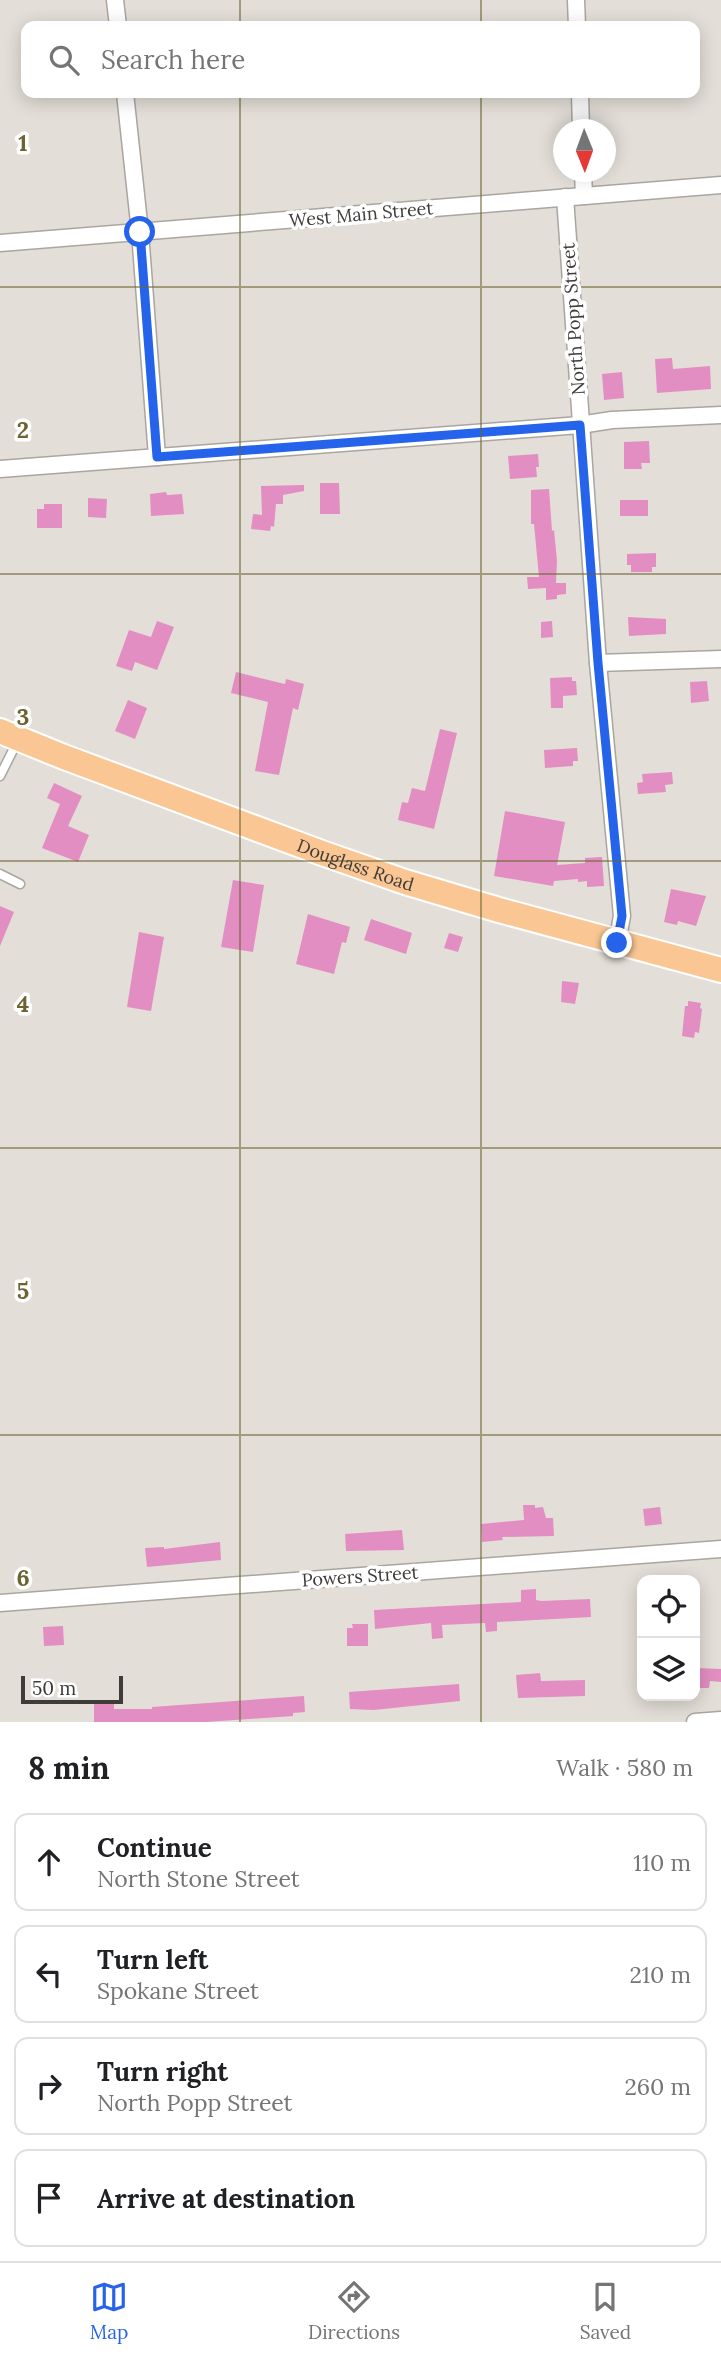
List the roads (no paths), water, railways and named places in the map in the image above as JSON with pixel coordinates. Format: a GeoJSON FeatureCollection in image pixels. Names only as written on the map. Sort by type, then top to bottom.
{"type":"FeatureCollection","features":[{"type":"Feature","properties":{"kind":"main road","name":"Douglass Road"},"geometry":{"type":"LineString","coordinates":[[9,735],[393,878],[499,910],[721,970]]}},
{"type":"Feature","properties":{"kind":"street"},"geometry":{"type":"LineString","coordinates":[[115,0],[117,21]]}},
{"type":"Feature","properties":{"kind":"street"},"geometry":{"type":"LineString","coordinates":[[576,0],[577,21]]}},
{"type":"Feature","properties":{"kind":"street"},"geometry":{"type":"LineString","coordinates":[[126,98],[140,232],[157,457]]}},
{"type":"Feature","properties":{"kind":"street"},"geometry":{"type":"LineString","coordinates":[[580,98],[581,119]]}},
{"type":"Feature","properties":{"kind":"street"},"geometry":{"type":"LineString","coordinates":[[583,182],[583,196]]}},
{"type":"Feature","properties":{"kind":"street","name":"West Main Street"},"geometry":{"type":"LineString","coordinates":[[0,243],[721,185]]}},
{"type":"Feature","properties":{"kind":"street","name":"North Popp Street"},"geometry":{"type":"LineString","coordinates":[[565,197],[598,663],[622,916],[617,943]]}},
{"type":"Feature","properties":{"kind":"street"},"geometry":{"type":"LineString","coordinates":[[0,469],[580,425],[612,420],[721,415]]}},
{"type":"Feature","properties":{"kind":"street"},"geometry":{"type":"LineString","coordinates":[[598,663],[721,659]]}},
{"type":"Feature","properties":{"kind":"street","name":"Powers Street"},"geometry":{"type":"LineString","coordinates":[[0,1603],[721,1549]]}},
{"type":"Feature","properties":{"kind":"street"},"geometry":{"type":"LineString","coordinates":[[695,1722],[721,1720]]}},
{"type":"Feature","properties":{"kind":"lane"},"geometry":{"type":"LineString","coordinates":[[0,776],[9,735]]}},
{"type":"Feature","properties":{"kind":"lane"},"geometry":{"type":"LineString","coordinates":[[0,874],[20,884]]}}]}
